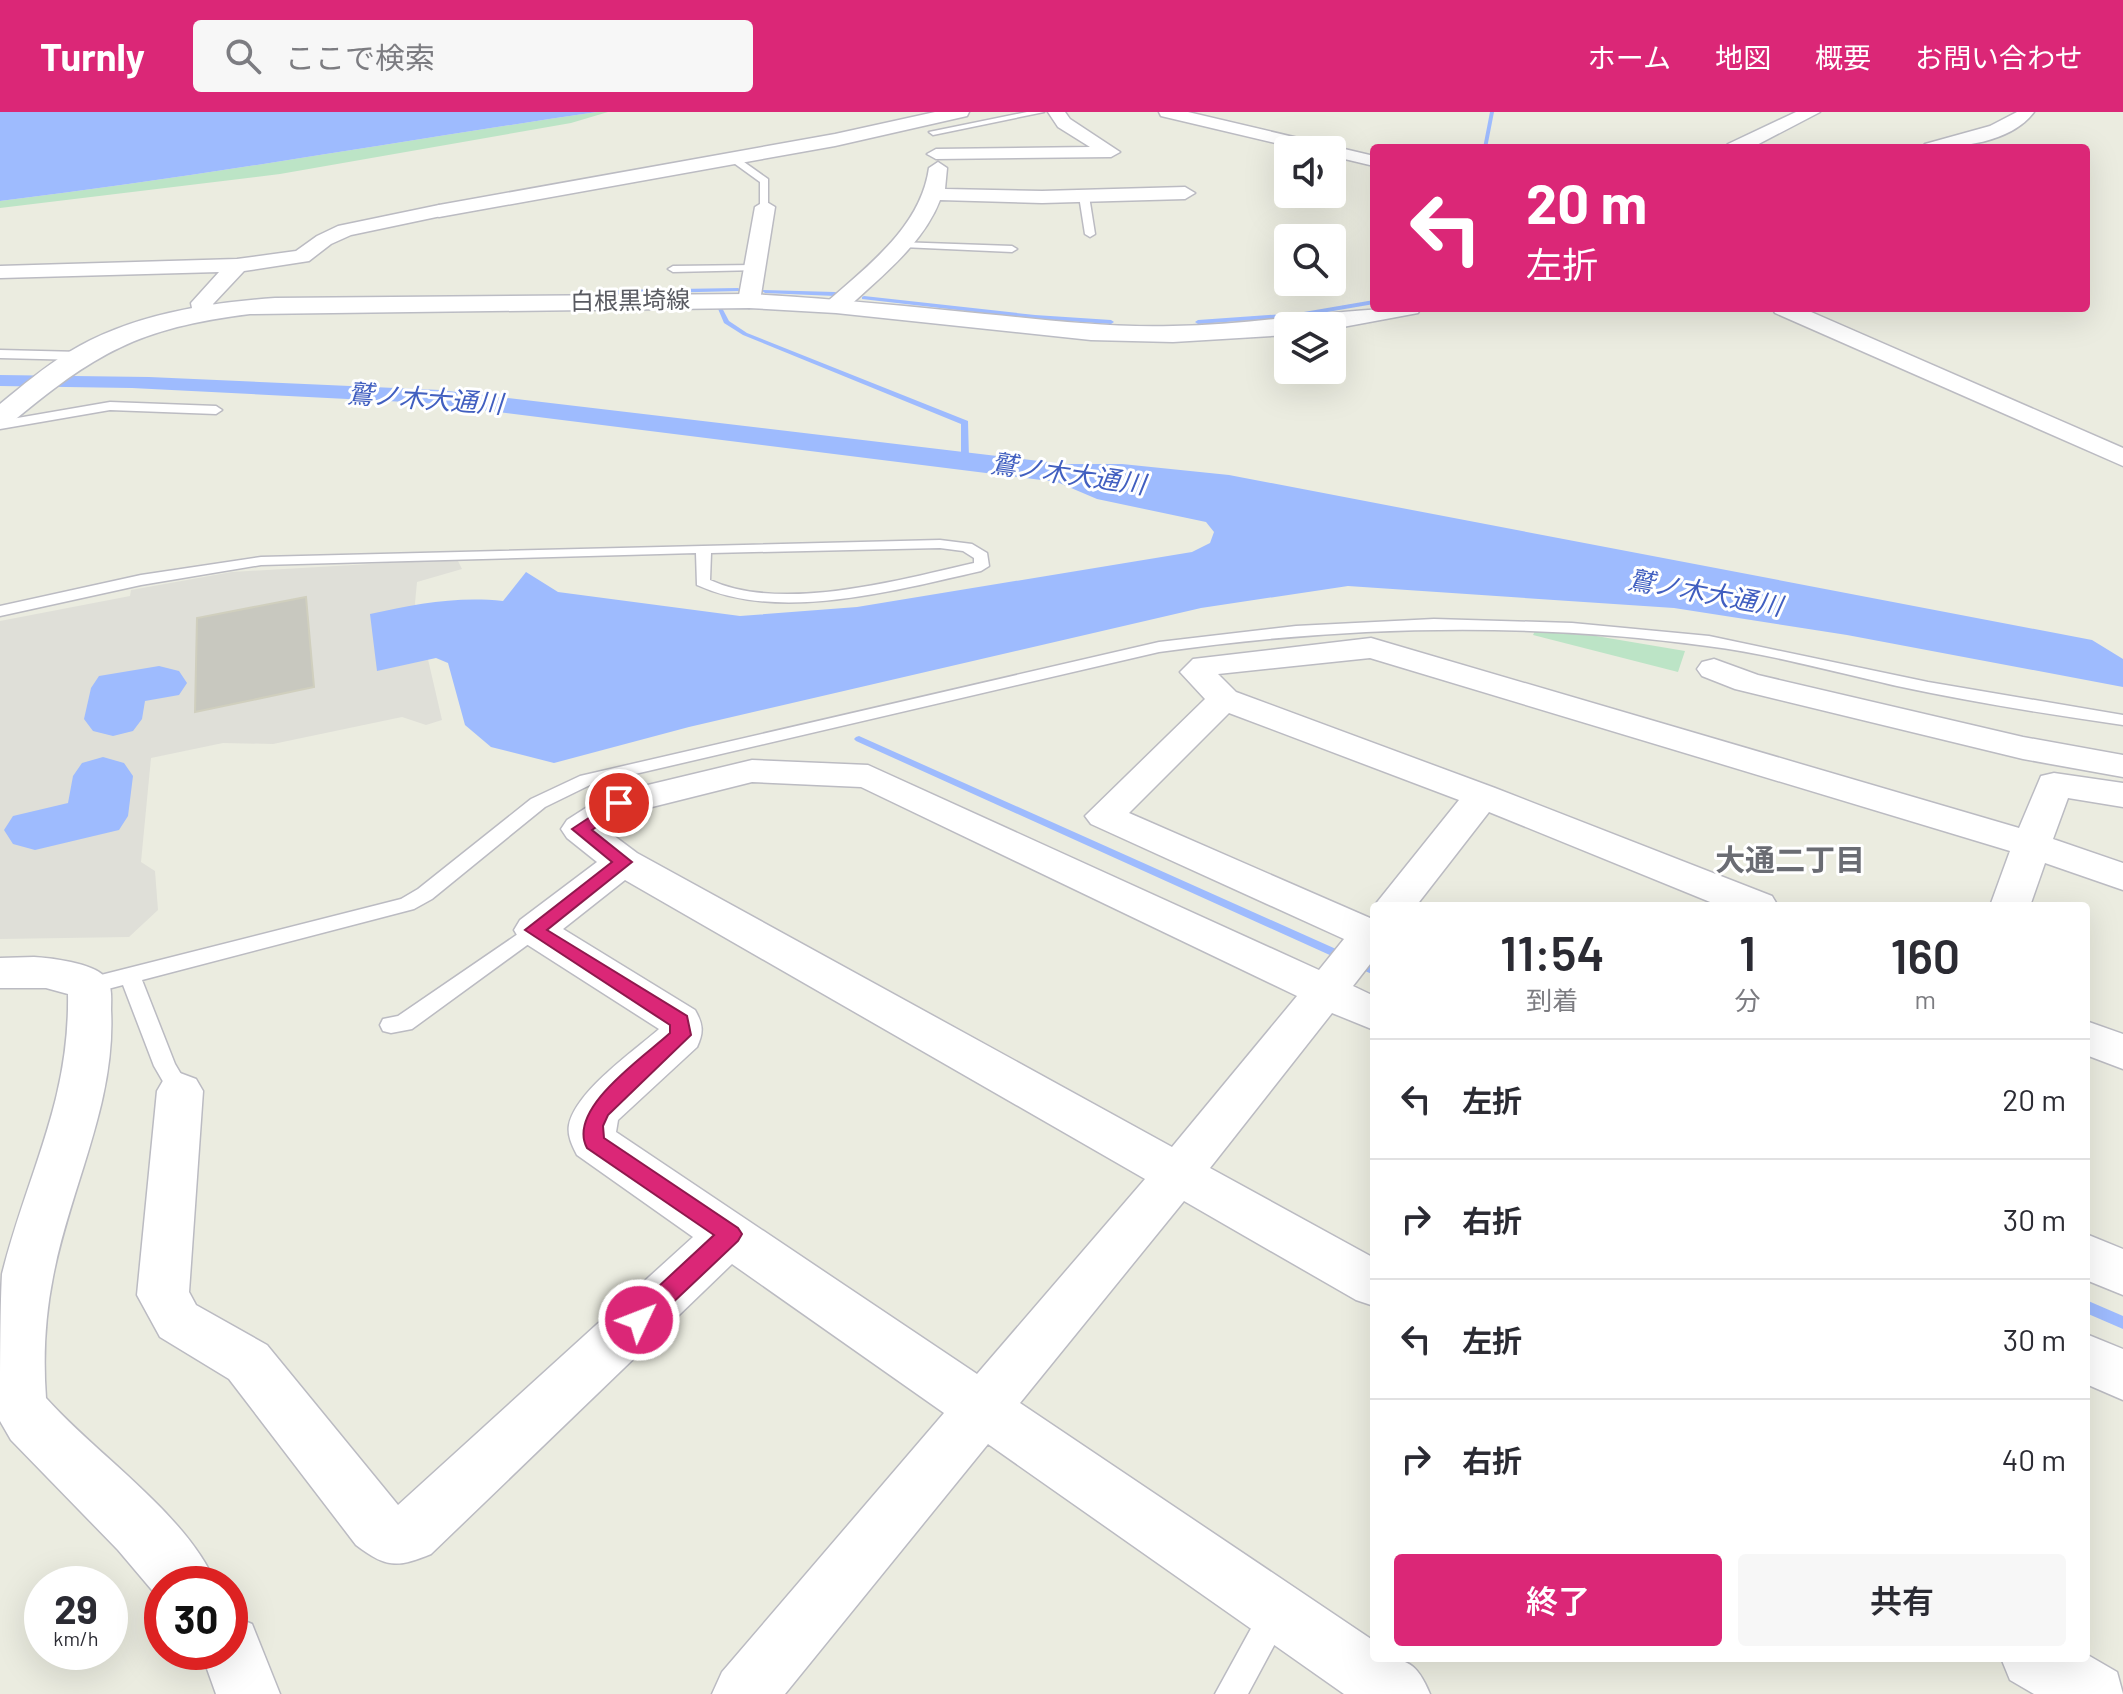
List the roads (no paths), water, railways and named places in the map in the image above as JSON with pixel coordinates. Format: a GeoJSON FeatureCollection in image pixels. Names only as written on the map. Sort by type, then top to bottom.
{"type":"FeatureCollection","features":[{"type":"Feature","properties":{"kind":"main road"},"geometry":{"type":"LineString","coordinates":[[439,211],[734,159],[960,112]]}},
{"type":"Feature","properties":{"kind":"main road"},"geometry":{"type":"LineString","coordinates":[[1743,144],[1811,112]]}},
{"type":"Feature","properties":{"kind":"main road","name":"白根黒埼線"},"geometry":{"type":"LineString","coordinates":[[9,410],[76,359],[135,333],[206,313],[275,305],[749,301],[836,306],[1091,332],[1173,334],[1274,328]]}},
{"type":"Feature","properties":{"kind":"main road"},"geometry":{"type":"LineString","coordinates":[[1346,320],[1390,312]]}},
{"type":"Feature","properties":{"kind":"street"},"geometry":{"type":"LineString","coordinates":[[936,154],[1111,152],[1064,123],[1056,112]]}},
{"type":"Feature","properties":{"kind":"street"},"geometry":{"type":"LineString","coordinates":[[1167,112],[1274,137]]}},
{"type":"Feature","properties":{"kind":"street"},"geometry":{"type":"LineString","coordinates":[[1946,144],[2004,128],[2018,121],[2026,112]]}},
{"type":"Feature","properties":{"kind":"street"},"geometry":{"type":"LineString","coordinates":[[836,306],[902,244],[935,194],[939,172],[933,132]]}},
{"type":"Feature","properties":{"kind":"street"},"geometry":{"type":"LineString","coordinates":[[1346,154],[1370,160]]}},
{"type":"Feature","properties":{"kind":"street"},"geometry":{"type":"LineString","coordinates":[[935,194],[1084,196],[1185,193]]}},
{"type":"Feature","properties":{"kind":"street"},"geometry":{"type":"LineString","coordinates":[[749,301],[765,207]]}},
{"type":"Feature","properties":{"kind":"street"},"geometry":{"type":"LineString","coordinates":[[0,272],[237,265],[302,257],[324,240],[345,230],[439,211]]}},
{"type":"Feature","properties":{"kind":"street"},"geometry":{"type":"LineString","coordinates":[[206,313],[201,308],[202,303],[237,265]]}},
{"type":"Feature","properties":{"kind":"street"},"geometry":{"type":"LineString","coordinates":[[1792,312],[2123,458]]}},
{"type":"Feature","properties":{"kind":"street"},"geometry":{"type":"LineString","coordinates":[[1748,902],[1482,796],[1224,699],[1197,672],[1205,666],[1371,648],[2032,845],[2123,877]]}},
{"type":"Feature","properties":{"kind":"street"},"geometry":{"type":"LineString","coordinates":[[1714,669],[1747,682],[2023,748],[2123,766]]}},
{"type":"Feature","properties":{"kind":"street"},"geometry":{"type":"LineString","coordinates":[[1224,699],[1104,816],[1370,924]]}},
{"type":"Feature","properties":{"kind":"street"},"geometry":{"type":"LineString","coordinates":[[1370,1012],[868,776],[752,771],[619,803],[580,829],[623,862],[1370,1282]]}},
{"type":"Feature","properties":{"kind":"street"},"geometry":{"type":"LineString","coordinates":[[2011,902],[2054,784],[2123,795]]}},
{"type":"Feature","properties":{"kind":"street"},"geometry":{"type":"LineString","coordinates":[[1398,902],[1482,796]]}},
{"type":"Feature","properties":{"kind":"street"},"geometry":{"type":"LineString","coordinates":[[623,862],[534,930],[680,1021],[681,1035],[600,1109],[592,1126],[594,1142],[1398,1694]]}},
{"type":"Feature","properties":{"kind":"street"},"geometry":{"type":"LineString","coordinates":[[744,1694],[1179,1173],[1370,937]]}},
{"type":"Feature","properties":{"kind":"street"},"geometry":{"type":"LineString","coordinates":[[0,973],[110,982],[92,1027],[87,1072],[35,1253],[16,1337],[21,1407],[86,1479],[156,1544],[172,1566]]}},
{"type":"Feature","properties":{"kind":"street"},"geometry":{"type":"LineString","coordinates":[[2090,1039],[2123,1052]]}},
{"type":"Feature","properties":{"kind":"street"},"geometry":{"type":"LineString","coordinates":[[180,1091],[163,1295],[178,1321],[248,1362],[377,1525],[392,1536],[410,1533],[730,1234]]}},
{"type":"Feature","properties":{"kind":"street"},"geometry":{"type":"LineString","coordinates":[[2090,1258],[2123,1273]]}},
{"type":"Feature","properties":{"kind":"street"},"geometry":{"type":"LineString","coordinates":[[2090,1360],[2123,1375]]}},
{"type":"Feature","properties":{"kind":"street"},"geometry":{"type":"LineString","coordinates":[[2039,1662],[2095,1694]]}},
{"type":"Feature","properties":{"kind":"street"},"geometry":{"type":"LineString","coordinates":[[239,1670],[248,1694]]}},
{"type":"Feature","properties":{"kind":"lane"},"geometry":{"type":"LineString","coordinates":[[933,132],[1040,112]]}},
{"type":"Feature","properties":{"kind":"lane"},"geometry":{"type":"LineString","coordinates":[[734,159],[765,181],[765,207]]}},
{"type":"Feature","properties":{"kind":"lane"},"geometry":{"type":"LineString","coordinates":[[1084,196],[1090,234]]}},
{"type":"Feature","properties":{"kind":"lane"},"geometry":{"type":"LineString","coordinates":[[902,244],[1012,249]]}},
{"type":"Feature","properties":{"kind":"lane"},"geometry":{"type":"LineString","coordinates":[[673,269],[755,268]]}},
{"type":"Feature","properties":{"kind":"lane"},"geometry":{"type":"LineString","coordinates":[[0,354],[76,359]]}},
{"type":"Feature","properties":{"kind":"lane"},"geometry":{"type":"LineString","coordinates":[[0,425],[110,406],[216,410]]}},
{"type":"Feature","properties":{"kind":"lane"},"geometry":{"type":"LineString","coordinates":[[0,611],[141,580],[261,561],[704,548],[940,544],[967,547],[982,556],[981,566],[915,582],[809,596],[744,598],[713,591],[702,582],[704,548]]}},
{"type":"Feature","properties":{"kind":"lane"},"geometry":{"type":"LineString","coordinates":[[180,1091],[110,982],[407,904],[425,894],[538,803],[586,780],[1159,647],[1239,635],[1407,623],[1578,627],[1711,642],[2067,712],[2123,720]]}},
{"type":"Feature","properties":{"kind":"lane"},"geometry":{"type":"LineString","coordinates":[[391,1025],[404,1023],[534,930]]}},
{"type":"Feature","properties":{"kind":"lane"},"geometry":{"type":"LineString","coordinates":[[1231,1694],[1278,1611]]}},
{"type":"Feature","properties":{"kind":"water"},"geometry":{"type":"Polygon","coordinates":[[[0,112],[597,112],[0,201],[0,112]]]}},
{"type":"Feature","properties":{"kind":"water","name":"鷲ノ木大通川"},"geometry":{"type":"Polygon","coordinates":[[[0,375],[149,377],[440,390],[1065,464],[1122,464],[1229,475],[2092,640],[2123,659],[2123,687],[1847,635],[1674,608],[1348,586],[1201,608],[689,727],[554,763],[491,747],[465,725],[448,663],[436,658],[377,671],[370,614],[436,602],[503,601],[526,572],[558,592],[740,616],[857,607],[1192,552],[1210,543],[1214,532],[1206,522],[1097,499],[1057,482],[426,403],[132,388],[0,386],[0,375]]]}},
{"type":"Feature","properties":{"kind":"waterway"},"geometry":{"type":"LineString","coordinates":[[1486,144],[1492,112]]}},
{"type":"Feature","properties":{"kind":"waterway"},"geometry":{"type":"LineString","coordinates":[[616,292],[738,290]]}},
{"type":"Feature","properties":{"kind":"waterway"},"geometry":{"type":"LineString","coordinates":[[765,291],[835,294]]}},
{"type":"Feature","properties":{"kind":"waterway"},"geometry":{"type":"LineString","coordinates":[[864,298],[1111,322]]}},
{"type":"Feature","properties":{"kind":"waterway"},"geometry":{"type":"LineString","coordinates":[[1198,322],[1298,315],[1370,303]]}},
{"type":"Feature","properties":{"kind":"waterway"},"geometry":{"type":"LineString","coordinates":[[718,305],[726,322],[745,334],[965,423],[965,459]]}},
{"type":"Feature","properties":{"kind":"waterway"},"geometry":{"type":"LineString","coordinates":[[113,719],[119,688],[159,683]]}},
{"type":"Feature","properties":{"kind":"waterway"},"geometry":{"type":"LineString","coordinates":[[859,739],[1370,969]]}},
{"type":"Feature","properties":{"kind":"waterway"},"geometry":{"type":"LineString","coordinates":[[35,830],[97,816],[103,776]]}},
{"type":"Feature","properties":{"kind":"waterway"},"geometry":{"type":"LineString","coordinates":[[2090,1308],[2123,1323]]}},
{"type":"Feature","properties":{"kind":"district","name":"大通二丁目"},"geometry":{"type":"Point","coordinates":[1790,861]}}]}
